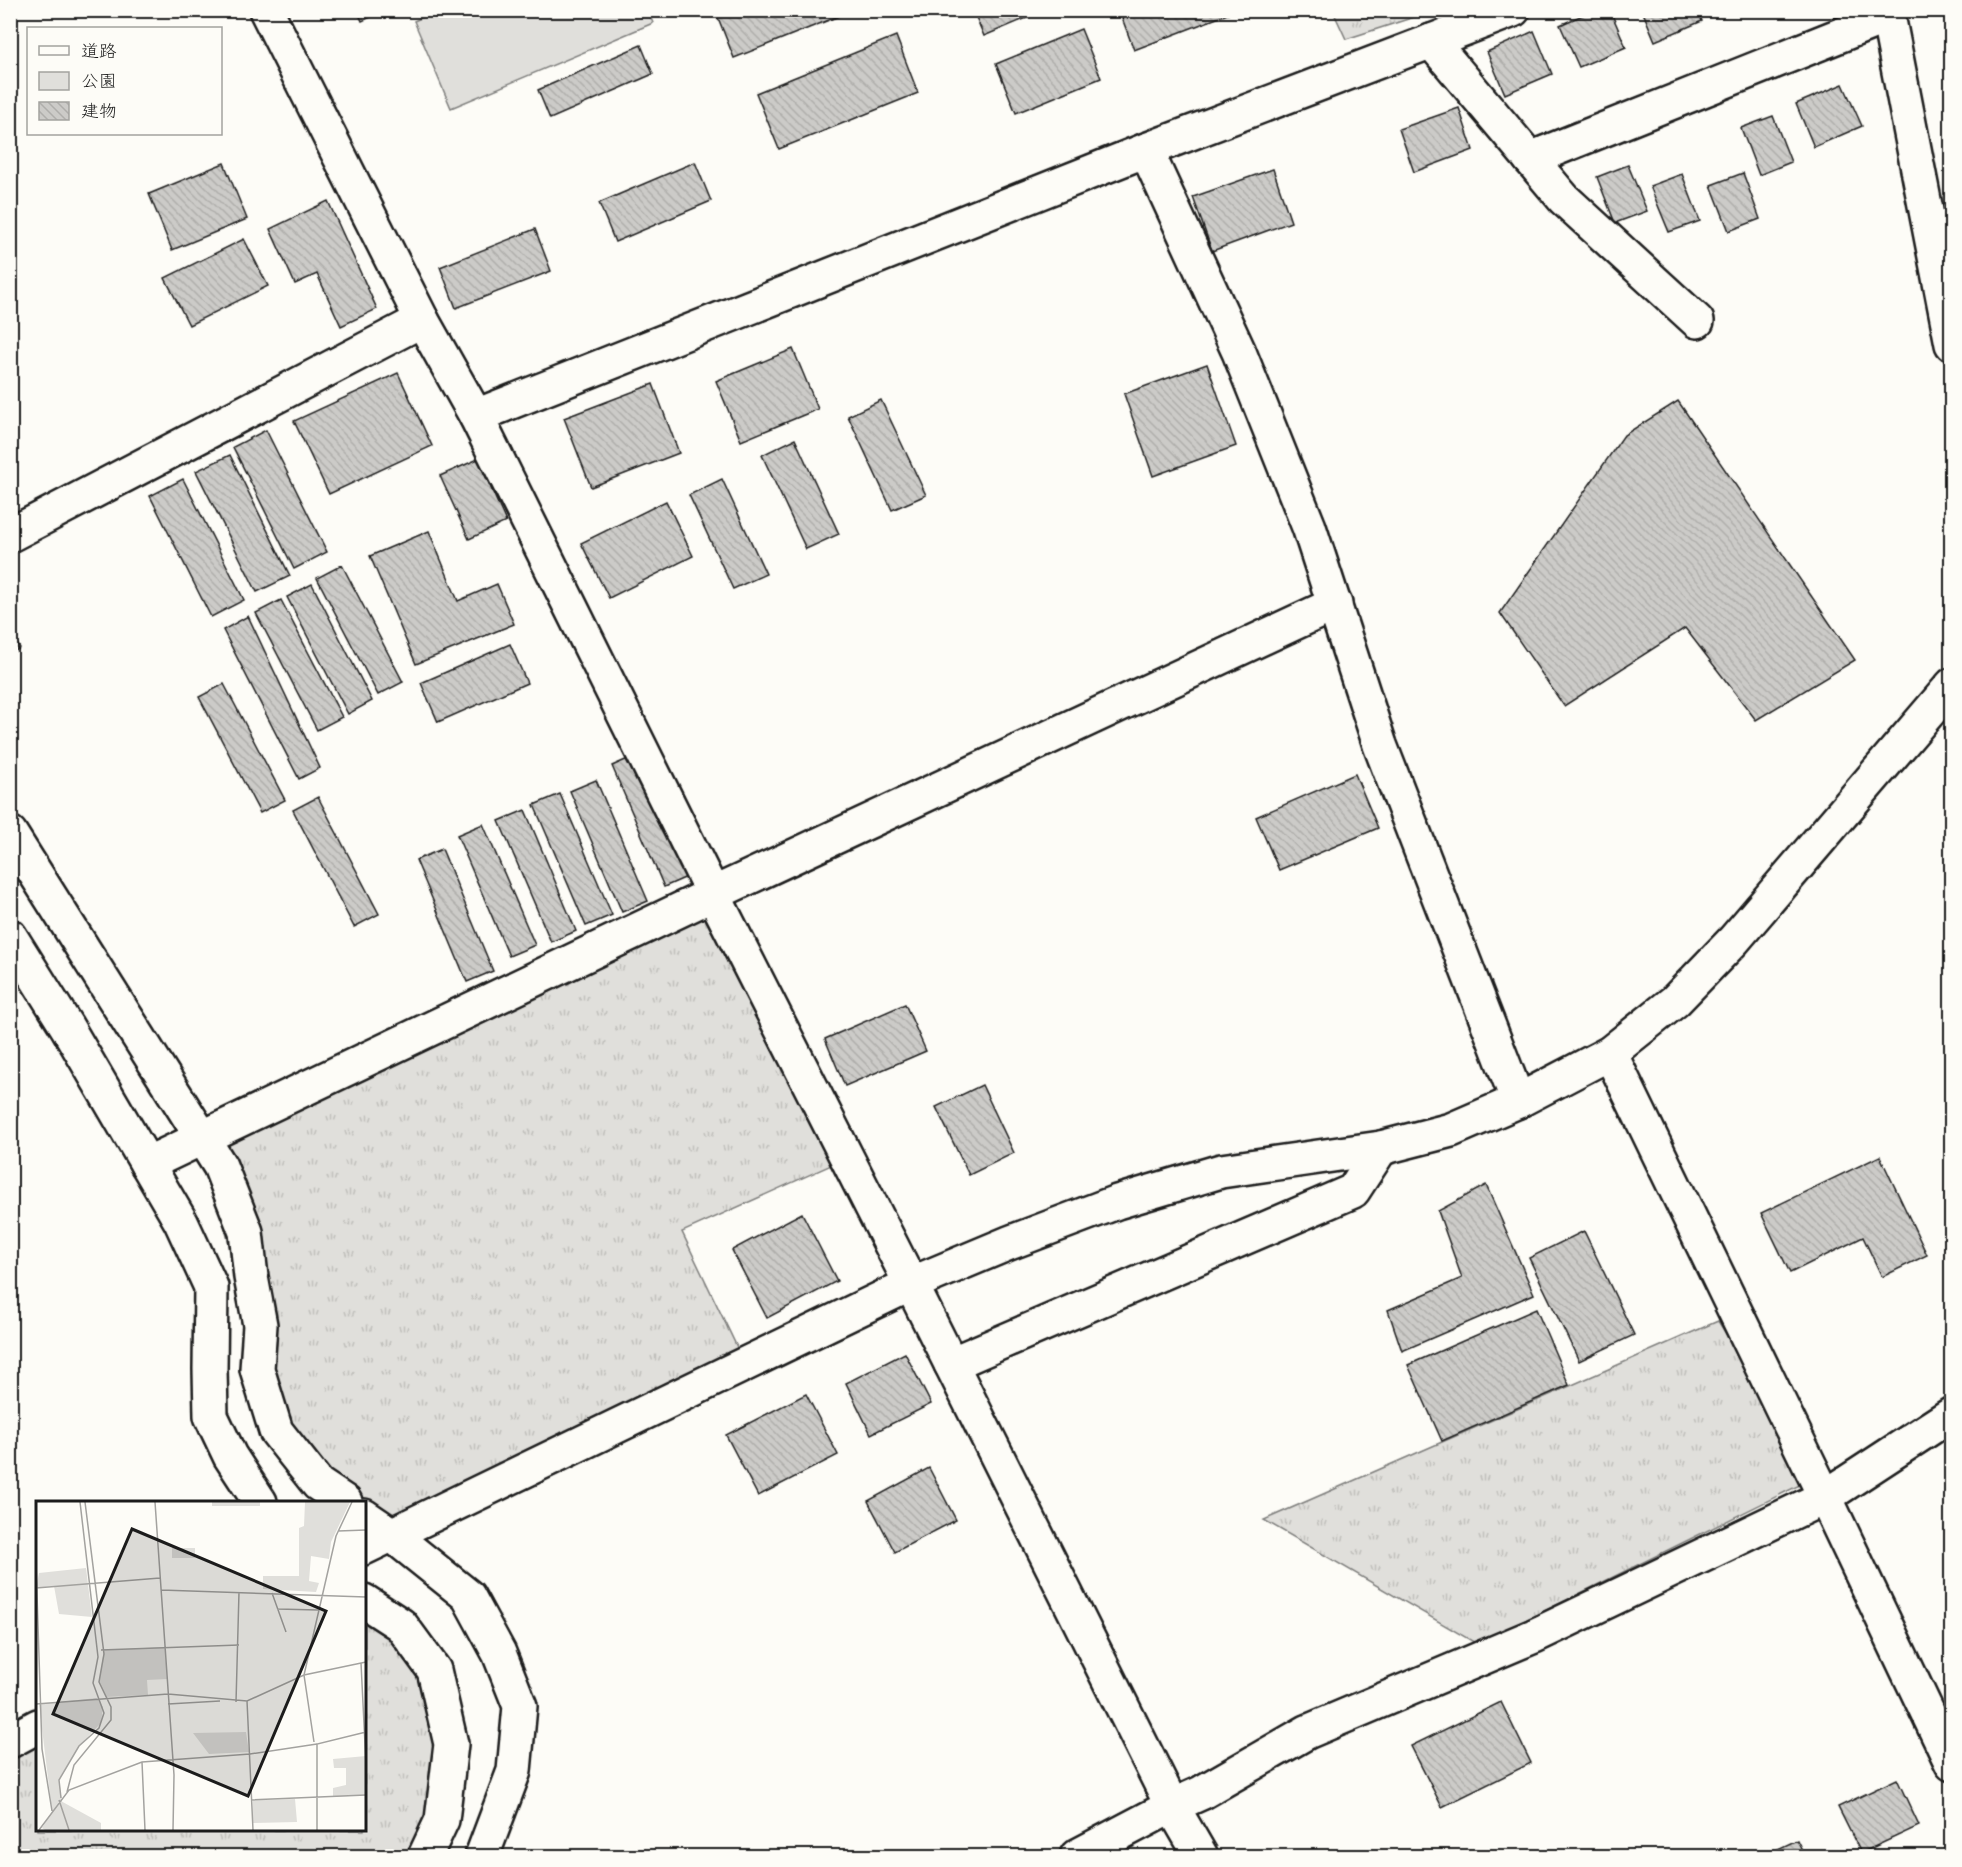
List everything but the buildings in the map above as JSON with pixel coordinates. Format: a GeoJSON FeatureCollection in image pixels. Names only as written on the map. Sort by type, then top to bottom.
{"type":"FeatureCollection","features":[{"type":"Feature","properties":{"kind":"street"},"geometry":{"type":"LineString","coordinates":[[266,10],[422,320],[476,416],[713,894],[1172,1806],[1201,1857]]}},
{"type":"Feature","properties":{"kind":"street"},"geometry":{"type":"LineString","coordinates":[[476,416],[1146,150],[1513,10]]}},
{"type":"Feature","properties":{"kind":"street"},"geometry":{"type":"LineString","coordinates":[[1530,159],[1888,13],[1952,344]]}},
{"type":"Feature","properties":{"kind":"street"},"geometry":{"type":"LineString","coordinates":[[1431,41],[1564,199],[1697,321]]}},
{"type":"Feature","properties":{"kind":"street"},"geometry":{"type":"LineString","coordinates":[[1146,150],[1239,352],[1308,527],[1380,745],[1518,1101]]}},
{"type":"Feature","properties":{"kind":"street"},"geometry":{"type":"LineString","coordinates":[[10,535],[422,320]]}},
{"type":"Feature","properties":{"kind":"street"},"geometry":{"type":"LineString","coordinates":[[147,1164],[713,894],[1335,604]]}},
{"type":"Feature","properties":{"kind":"street"},"geometry":{"type":"LineString","coordinates":[[378,1541],[911,1284],[1009,1243],[1118,1202],[1210,1174],[1381,1148],[1451,1130],[1518,1101],[1610,1053],[1675,1000],[1734,940],[1952,685]]}},
{"type":"Feature","properties":{"kind":"street"},"geometry":{"type":"LineString","coordinates":[[10,833],[220,1166],[246,1232],[260,1325],[257,1369],[276,1431],[318,1484],[342,1501]]}},
{"type":"Feature","properties":{"kind":"street"},"geometry":{"type":"LineString","coordinates":[[10,936],[67,1027],[181,1222],[211,1287],[211,1416],[230,1456],[259,1501]]}},
{"type":"Feature","properties":{"kind":"street"},"geometry":{"type":"LineString","coordinates":[[1610,1053],[1952,1764]]}},
{"type":"Feature","properties":{"kind":"street"},"geometry":{"type":"LineString","coordinates":[[951,1364],[1353,1191],[1381,1148]]}},
{"type":"Feature","properties":{"kind":"street"},"geometry":{"type":"LineString","coordinates":[[1077,1857],[1201,1793],[1307,1732],[1533,1636],[1825,1497],[1952,1414]]}},
{"type":"Feature","properties":{"kind":"street"},"geometry":{"type":"LineString","coordinates":[[366,1520],[378,1541],[468,1596],[499,1653],[520,1706],[514,1771],[482,1857]]}},
{"type":"Feature","properties":{"kind":"street"},"geometry":{"type":"LineString","coordinates":[[366,1602],[401,1625],[434,1670],[451,1744],[442,1820],[425,1857]]}},
{"type":"Feature","properties":{"kind":"street"},"geometry":{"type":"LineString","coordinates":[[10,1741],[36,1727]]}},
{"type":"Feature","properties":{"kind":"green space"},"geometry":{"type":"Polygon","coordinates":[[[440,10],[648,11],[653,23],[451,108],[414,21],[440,10]]]}},
{"type":"Feature","properties":{"kind":"green space"},"geometry":{"type":"Polygon","coordinates":[[[1333,11],[1433,11],[1346,39],[1333,11]]]}},
{"type":"Feature","properties":{"kind":"green space"},"geometry":{"type":"Polygon","coordinates":[[[713,894],[847,1158],[682,1232],[745,1364],[392,1535],[366,1512],[366,1501],[354,1501],[276,1431],[202,1137],[713,894]]]}},
{"type":"Feature","properties":{"kind":"green space"},"geometry":{"type":"Polygon","coordinates":[[[1718,1321],[1816,1477],[1477,1644],[1264,1520],[1718,1321]]]}},
{"type":"Feature","properties":{"kind":"green space"},"geometry":{"type":"Polygon","coordinates":[[[366,1602],[440,1698],[421,1856],[11,1856],[10,1741],[36,1727],[36,1831],[366,1831],[366,1602]]]}}]}
